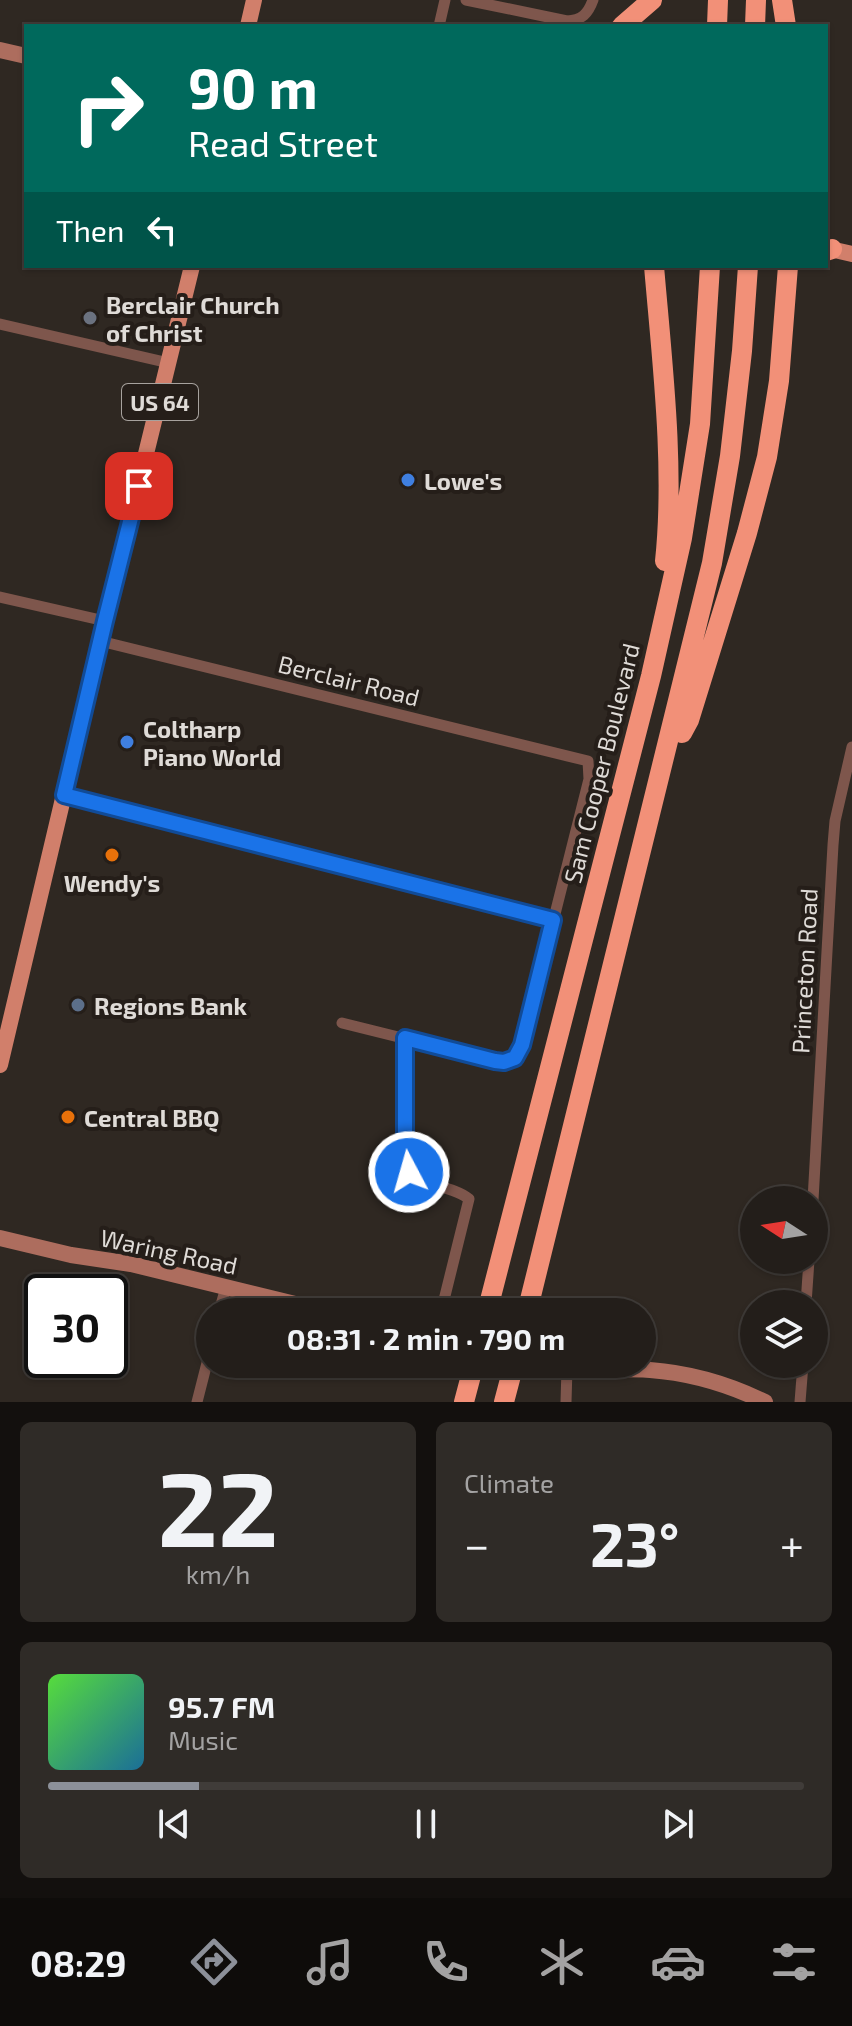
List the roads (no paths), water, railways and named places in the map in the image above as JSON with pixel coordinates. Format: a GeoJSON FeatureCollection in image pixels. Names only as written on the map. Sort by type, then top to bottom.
{"type":"FeatureCollection","features":[{"type":"Feature","properties":{"kind":"highway"},"geometry":{"type":"LineString","coordinates":[[624,24],[652,0]]}},
{"type":"Feature","properties":{"kind":"highway"},"geometry":{"type":"LineString","coordinates":[[717,24],[718,0]]}},
{"type":"Feature","properties":{"kind":"highway"},"geometry":{"type":"LineString","coordinates":[[755,24],[756,0]]}},
{"type":"Feature","properties":{"kind":"highway"},"geometry":{"type":"LineString","coordinates":[[782,0],[786,24]]}},
{"type":"Feature","properties":{"kind":"highway"},"geometry":{"type":"LineString","coordinates":[[654,268],[668,468],[668,535],[655,662]]}},
{"type":"Feature","properties":{"kind":"highway","name":"Sam Cooper Boulevard"},"geometry":{"type":"LineString","coordinates":[[491,1298],[655,662],[682,538],[700,424],[710,268]]}},
{"type":"Feature","properties":{"kind":"highway"},"geometry":{"type":"LineString","coordinates":[[530,1298],[715,548],[730,456],[748,268]]}},
{"type":"Feature","properties":{"kind":"highway"},"geometry":{"type":"LineString","coordinates":[[662,772],[689,720],[747,533],[767,457],[791,270]]}},
{"type":"Feature","properties":{"kind":"highway"},"geometry":{"type":"LineString","coordinates":[[464,1402],[470,1378]]}},
{"type":"Feature","properties":{"kind":"main road"},"geometry":{"type":"LineString","coordinates":[[248,24],[254,0]]}},
{"type":"Feature","properties":{"kind":"main road"},"geometry":{"type":"LineString","coordinates":[[0,50],[24,56]]}},
{"type":"Feature","properties":{"kind":"main road","name":"US 64"},"geometry":{"type":"LineString","coordinates":[[0,1065],[192,268]]}},
{"type":"Feature","properties":{"kind":"main road","name":"Waring Road"},"geometry":{"type":"LineString","coordinates":[[0,1238],[71,1255],[131,1264],[271,1298]]}},
{"type":"Feature","properties":{"kind":"main road"},"geometry":{"type":"LineString","coordinates":[[656,1371],[673,1372],[723,1384],[765,1402]]}},
{"type":"Feature","properties":{"kind":"street"},"geometry":{"type":"LineString","coordinates":[[439,24],[445,0]]}},
{"type":"Feature","properties":{"kind":"street"},"geometry":{"type":"LineString","coordinates":[[466,0],[567,21],[579,20],[593,0]]}},
{"type":"Feature","properties":{"kind":"street"},"geometry":{"type":"LineString","coordinates":[[0,324],[169,363]]}},
{"type":"Feature","properties":{"kind":"street"},"geometry":{"type":"LineString","coordinates":[[0,597],[105,621]]}},
{"type":"Feature","properties":{"kind":"street","name":"Berclair Road"},"geometry":{"type":"LineString","coordinates":[[100,641],[588,761],[589,779],[553,920]]}},
{"type":"Feature","properties":{"kind":"street","name":"Princeton Road"},"geometry":{"type":"LineString","coordinates":[[814,1186],[835,821],[852,750]]}},
{"type":"Feature","properties":{"kind":"street"},"geometry":{"type":"LineString","coordinates":[[64,795],[553,920],[522,1045],[515,1058],[504,1062],[342,1023]]}},
{"type":"Feature","properties":{"kind":"street"},"geometry":{"type":"LineString","coordinates":[[405,1038],[405,1159],[409,1172],[420,1180],[461,1192],[469,1199],[444,1298]]}},
{"type":"Feature","properties":{"kind":"street"},"geometry":{"type":"LineString","coordinates":[[223,1298],[226,1287]]}},
{"type":"Feature","properties":{"kind":"street"},"geometry":{"type":"LineString","coordinates":[[197,1402],[203,1378]]}},
{"type":"Feature","properties":{"kind":"street"},"geometry":{"type":"LineString","coordinates":[[566,1402],[567,1378]]}},
{"type":"Feature","properties":{"kind":"street"},"geometry":{"type":"LineString","coordinates":[[800,1402],[802,1378]]}},
{"type":"Feature","properties":{"kind":"place","name":"Berclair Church of Christ"},"geometry":{"type":"Point","coordinates":[90,318]}},
{"type":"Feature","properties":{"kind":"place","name":"Lowe's"},"geometry":{"type":"Point","coordinates":[408,480]}},
{"type":"Feature","properties":{"kind":"place","name":"Coltharp Piano World"},"geometry":{"type":"Point","coordinates":[127,742]}},
{"type":"Feature","properties":{"kind":"place","name":"Wendy's"},"geometry":{"type":"Point","coordinates":[112,855]}},
{"type":"Feature","properties":{"kind":"place","name":"Regions Bank"},"geometry":{"type":"Point","coordinates":[78,1005]}},
{"type":"Feature","properties":{"kind":"place","name":"Central BBQ"},"geometry":{"type":"Point","coordinates":[68,1117]}}]}
